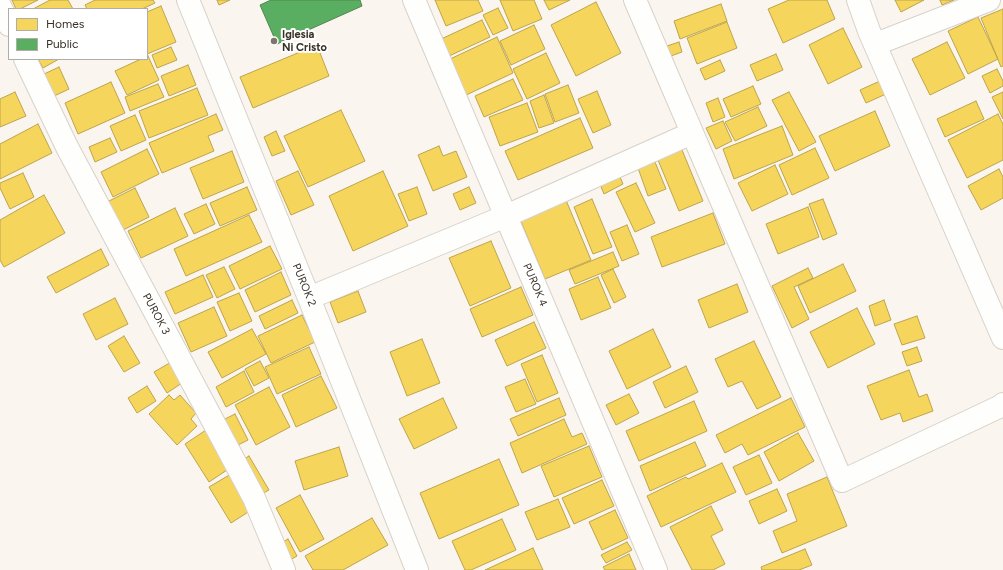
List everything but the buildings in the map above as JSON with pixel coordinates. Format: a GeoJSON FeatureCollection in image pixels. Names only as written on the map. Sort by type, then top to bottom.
{"type":"FeatureCollection","features":[{"type":"Feature","properties":{"kind":"street","name":"PUROK 2"},"geometry":{"type":"LineString","coordinates":[[188,0],[417,570]]}},
{"type":"Feature","properties":{"kind":"street","name":"PUROK 4"},"geometry":{"type":"LineString","coordinates":[[414,0],[656,570]]}},
{"type":"Feature","properties":{"kind":"street"},"geometry":{"type":"LineString","coordinates":[[635,0],[842,481],[1003,404]]}},
{"type":"Feature","properties":{"kind":"street"},"geometry":{"type":"LineString","coordinates":[[858,0],[869,31],[876,44],[1003,338]]}},
{"type":"Feature","properties":{"kind":"street"},"geometry":{"type":"LineString","coordinates":[[876,44],[989,0]]}},
{"type":"Feature","properties":{"kind":"street"},"geometry":{"type":"LineString","coordinates":[[0,6],[8,23]]}},
{"type":"Feature","properties":{"kind":"street","name":"PUROK 3"},"geometry":{"type":"LineString","coordinates":[[25,60],[67,147],[254,498],[284,570]]}},
{"type":"Feature","properties":{"kind":"street"},"geometry":{"type":"LineString","coordinates":[[309,298],[506,216],[692,133]]}},
{"type":"Feature","properties":{"kind":"place","name":"Iglesia Ni Cristo"},"geometry":{"type":"Point","coordinates":[274,41]}}]}
